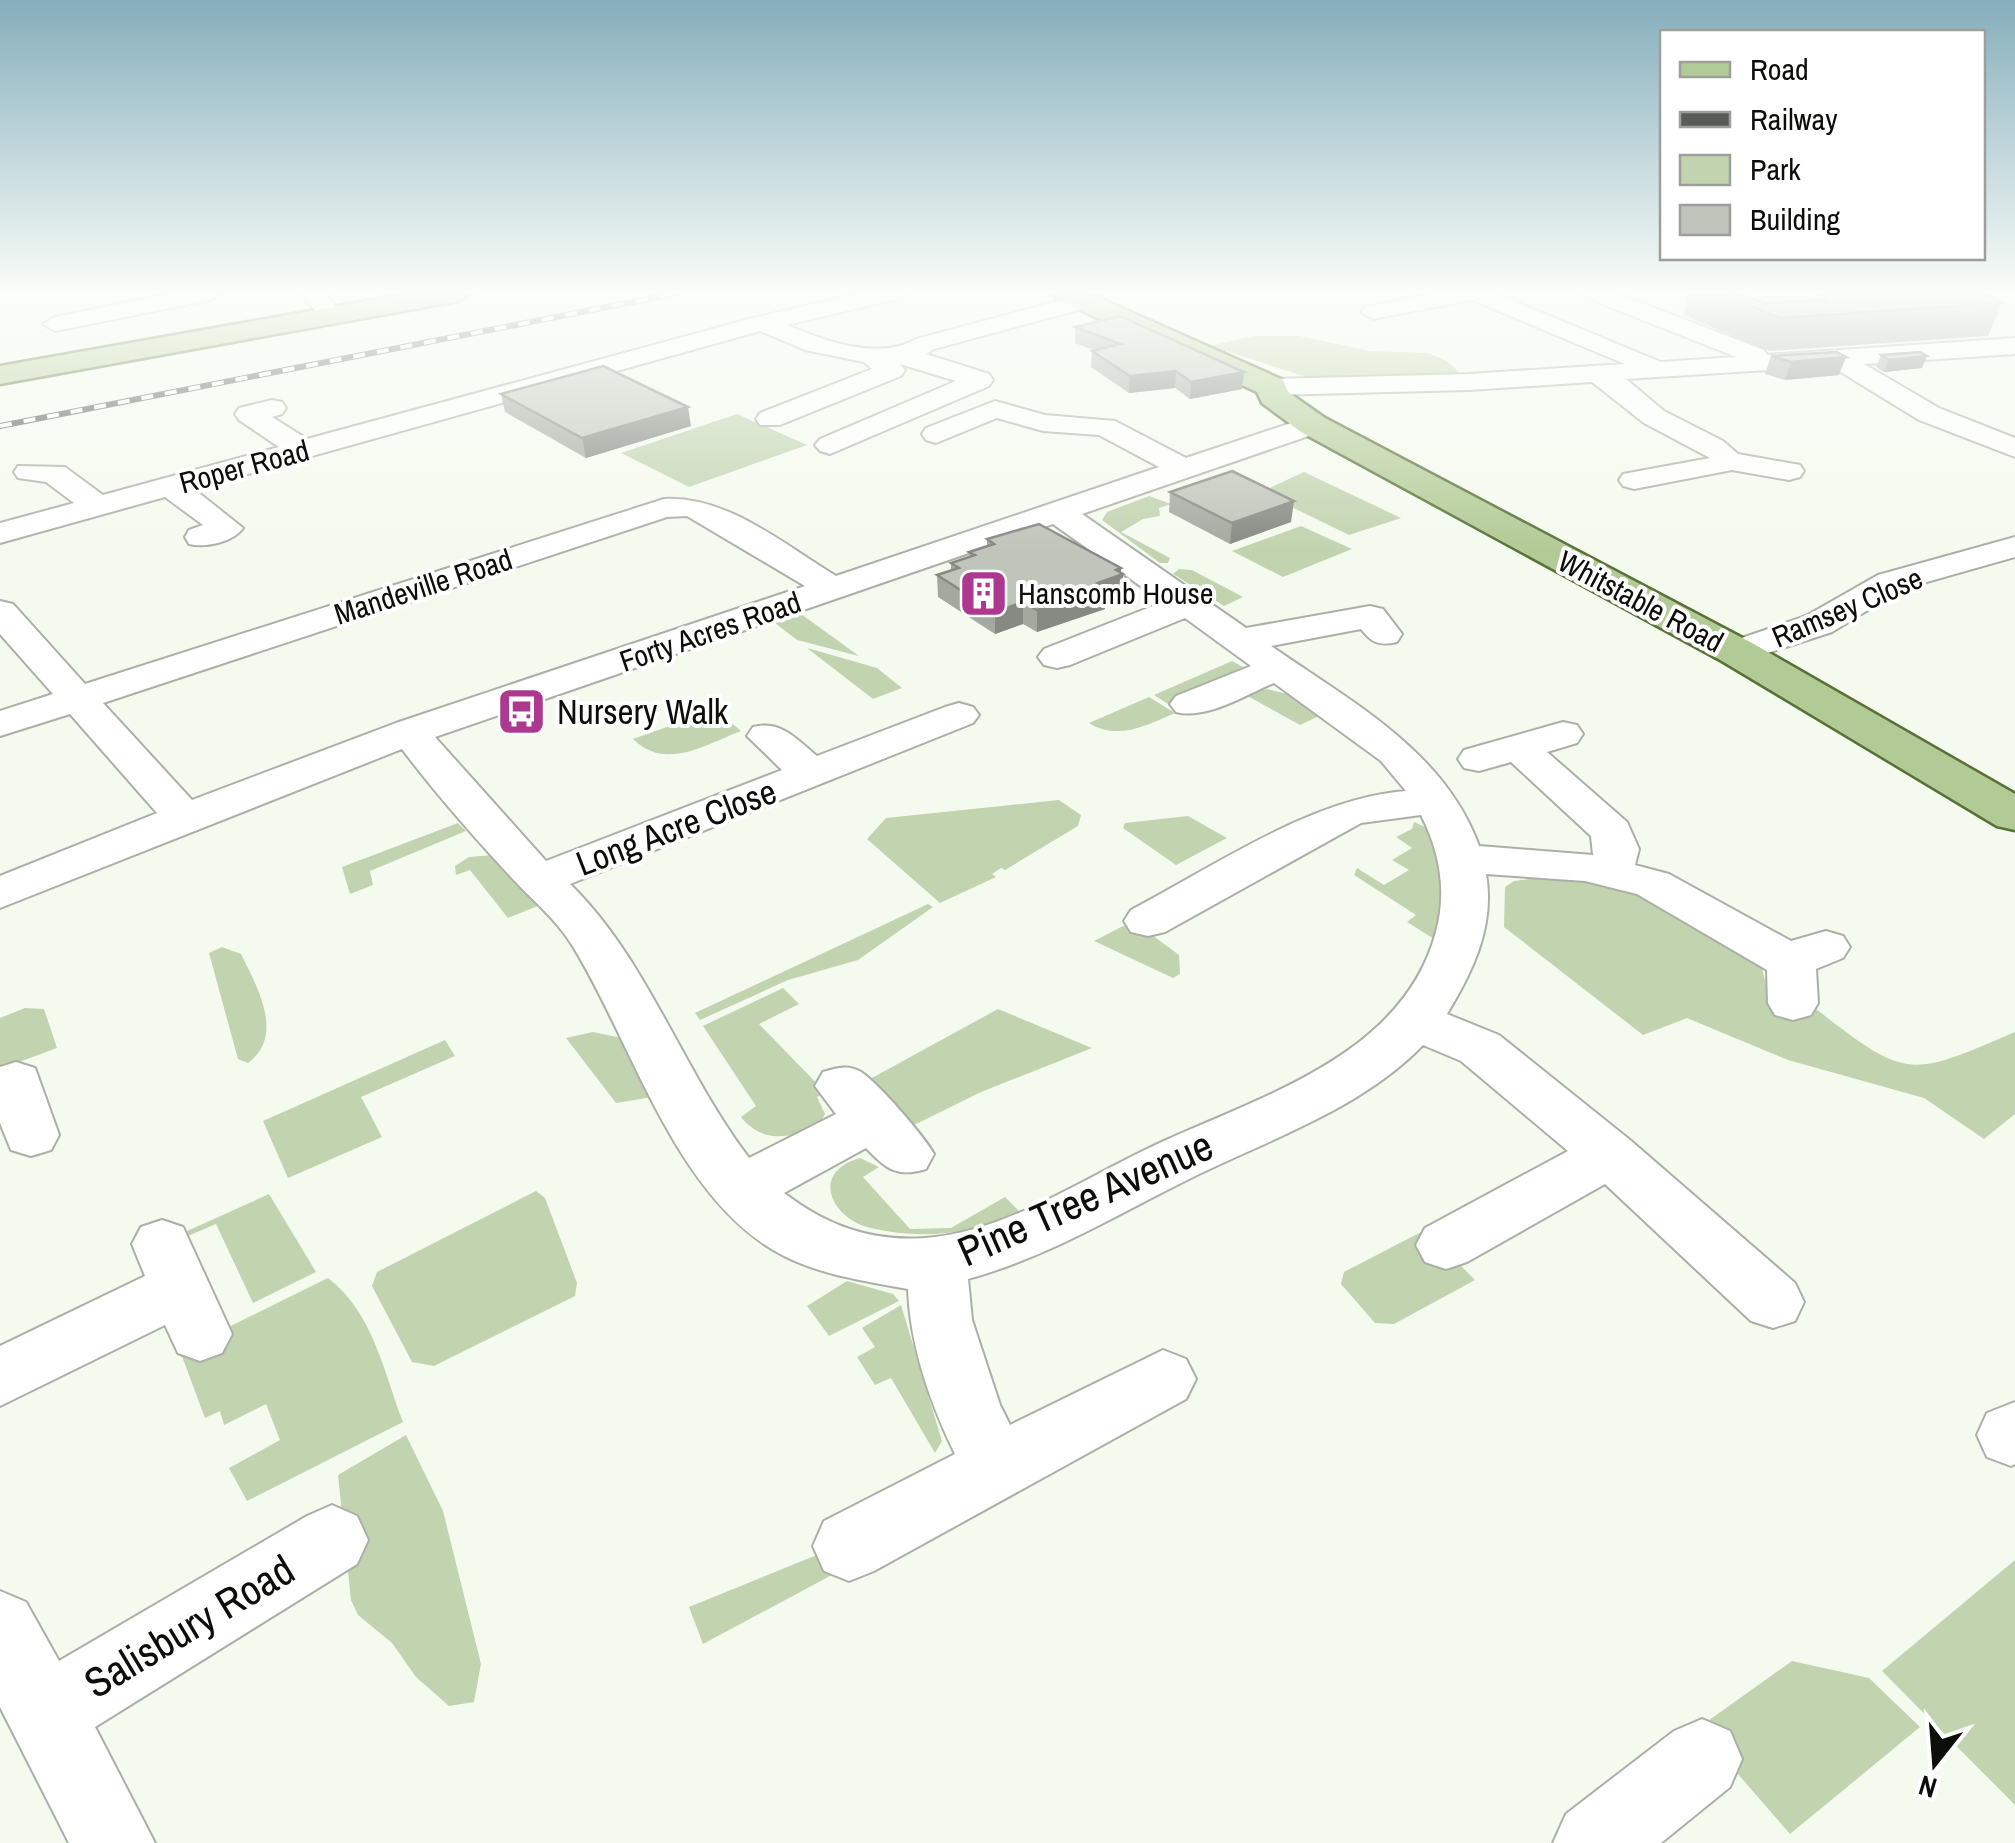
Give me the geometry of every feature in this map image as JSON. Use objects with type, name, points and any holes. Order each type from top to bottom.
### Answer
[{"type":"main road","name":"Whitstable Road","points":[[1255,379],[1272,387],[1273,396],[1313,425],[1737,652],[2015,815]]},
{"type":"street","name":"Roper Road","points":[[0,533],[560,379]]},
{"type":"street","points":[[770,419],[870,379]]},
{"type":"street","points":[[830,445],[980,380],[977,379]]},
{"type":"street","points":[[1272,387],[1506,379]]},
{"type":"street","points":[[1609,379],[1620,384],[1658,419],[1730,461],[1776,469]]},
{"type":"street","points":[[1873,379],[1929,414],[2015,448]]},
{"type":"street","points":[[964,399],[1043,423],[1105,427],[1184,469]]},
{"type":"street","points":[[272,408],[249,414],[303,450]]},
{"type":"street","points":[[924,435],[995,409]]},
{"type":"street","name":"Forty Acres Road","points":[[0,893],[410,732],[1313,425]]},
{"type":"street","points":[[1634,480],[1730,461]]},
{"type":"street","points":[[29,472],[54,473],[98,506]]},
{"type":"street","points":[[170,486],[227,528],[201,537]]},
{"type":"street","name":"Mandeville Road","points":[[0,724],[664,508],[688,507],[707,512],[834,588]]},
{"type":"street","name":"Pine Tree Avenue","points":[[410,732],[592,939],[672,1086],[743,1188],[785,1228],[815,1244],[864,1258],[923,1262],[944,1261],[1003,1242],[1283,1109],[1372,1060],[1417,1022],[1461,936],[1468,892],[1462,859],[1435,800],[1395,752],[1080,526],[1056,513]]},
{"type":"street","name":"Ramsey Close","points":[[1737,652],[1819,624],[1890,582],[2011,543]]},
{"type":"street","points":[[1057,657],[1186,605]]},
{"type":"street","points":[[0,612],[74,699],[185,818]]},
{"type":"street","points":[[1190,704],[1260,654],[1370,617],[1384,634]]},
{"type":"street","name":"Long Acre Close","points":[[539,880],[959,715]]},
{"type":"street","points":[[1563,734],[1499,753],[1611,831],[1617,849],[1610,871]]},
{"type":"street","name":"Long Acre Close","points":[[766,736],[813,774]]},
{"type":"street","points":[[1148,921],[1346,814],[1374,806],[1435,800]]},
{"type":"street","points":[[1462,859],[1610,871],[1653,884],[1804,971]]},
{"type":"street","points":[[1417,1022],[1480,1048],[1610,1155],[1773,1302]]},
{"type":"street","points":[[743,1188],[874,1119]]},
{"type":"street","points":[[1446,1245],[1610,1155]]},
{"type":"street","points":[[923,1262],[940,1282],[941,1320],[969,1413],[996,1468]]},
{"type":"street","points":[[0,1377],[181,1289]]},
{"type":"street","points":[[850,1546],[1163,1379]]},
{"type":"street","name":"Salisbury Road","points":[[45,1712],[332,1540]]},
{"type":"street","name":"Salisbury Road","points":[[0,1628],[113,1843]]},
{"type":"street","points":[[1595,1843],[1702,1759]]},
{"type":"green space","points":[[737,414],[807,445],[689,487],[621,453]]},
{"type":"green space","points":[[1304,472],[1401,518],[1349,535],[1261,492]]},
{"type":"green space","points":[[1149,496],[1171,504],[1159,508],[1160,516],[1143,519],[1121,532],[1170,558],[1168,563],[1160,563],[1102,520],[1107,512]]},
{"type":"green space","points":[[1301,526],[1352,549],[1283,577],[1232,551]]},
{"type":"green space","points":[[1179,569],[1192,570],[1243,597],[1224,606],[1173,574]]},
{"type":"green space","points":[[801,614],[859,656],[797,640],[775,623]]},
{"type":"green space","points":[[807,648],[877,668],[902,688],[873,699]]},
{"type":"green space","points":[[1232,661],[1243,667],[1168,704],[1154,695]]},
{"type":"green space","points":[[1267,689],[1295,696],[1321,715],[1300,725],[1244,694]]},
{"type":"green space","points":[[1149,697],[1175,713],[1121,731],[1089,723]]},
{"type":"green space","points":[[710,705],[741,731],[672,754],[645,748],[633,739],[695,717],[692,712]]},
{"type":"green space","points":[[1059,800],[1081,815],[1078,826],[1005,870],[1001,868],[992,874],[996,877],[940,903],[867,839],[886,818]]},
{"type":"green space","points":[[1188,816],[1227,838],[1176,865],[1123,828],[1125,823]]},
{"type":"green space","points":[[1414,822],[1441,838],[1442,944],[1407,922],[1416,915],[1354,875],[1357,868],[1384,885],[1409,870],[1392,860],[1412,848],[1396,837],[1412,829]]},
{"type":"green space","points":[[458,823],[466,831],[370,871],[373,885],[350,894],[342,867]]},
{"type":"green space","points":[[494,855],[545,903],[508,918],[470,870],[456,875],[455,866],[469,857]]},
{"type":"green space","points":[[1545,877],[1581,879],[1635,893],[1761,964],[1769,997],[1797,1011],[1816,1009],[1892,1060],[1911,1064],[1953,1058],[2015,1032],[2015,1114],[1984,1139],[1924,1098],[1788,1060],[1687,1018],[1643,1035],[1504,927],[1505,887],[1514,881]]},
{"type":"green space","points":[[928,904],[933,907],[858,960],[788,980],[700,1020],[695,1013]]},
{"type":"green space","points":[[1133,921],[1179,955],[1180,974],[1173,978],[1094,941]]},
{"type":"green space","points":[[222,947],[241,954],[264,1010],[265,1039],[248,1063],[238,1059],[209,953]]},
{"type":"green space","points":[[783,988],[799,1004],[759,1024],[826,1093],[817,1097],[825,1114],[818,1127],[777,1136],[758,1132],[741,1117],[756,1106],[703,1026]]},
{"type":"green space","points":[[25,1008],[44,1009],[57,1048],[0,1069],[0,1018]]},
{"type":"green space","points":[[998,1009],[1092,1048],[981,1092],[914,1125],[870,1079]]},
{"type":"green space","points":[[593,1032],[622,1038],[659,1096],[616,1103],[566,1038]]},
{"type":"green space","points":[[445,1040],[455,1056],[361,1097],[382,1137],[288,1178],[263,1121]]},
{"type":"green space","points":[[860,1158],[879,1167],[863,1177],[910,1229],[951,1228],[1005,1197],[1023,1215],[948,1233],[910,1234],[871,1228],[845,1215],[831,1194],[835,1173]]},
{"type":"green space","points":[[536,1191],[545,1198],[577,1283],[575,1296],[434,1366],[412,1362],[372,1286],[377,1272]]},
{"type":"green space","points":[[269,1194],[316,1272],[253,1303],[216,1224],[169,1244],[165,1241]]},
{"type":"green space","points":[[1425,1230],[1475,1280],[1394,1324],[1375,1323],[1341,1284],[1344,1272]]},
{"type":"green space","points":[[328,1278],[356,1308],[366,1326],[403,1422],[247,1501],[229,1468],[280,1440],[266,1404],[224,1425],[220,1411],[205,1418],[180,1351]]},
{"type":"green space","points":[[847,1281],[893,1294],[899,1301],[829,1336],[807,1306]]},
{"type":"green space","points":[[901,1305],[942,1441],[935,1453],[891,1378],[875,1385],[857,1357],[875,1347],[862,1328]]},
{"type":"green space","points":[[406,1435],[443,1511],[481,1664],[474,1702],[449,1706],[416,1677],[392,1643],[358,1615],[351,1600],[338,1475]]},
{"type":"green space","points":[[834,1548],[843,1569],[703,1644],[689,1607]]},
{"type":"green space","points":[[2015,1560],[2015,1805],[1882,1671]]},
{"type":"green space","points":[[1792,1661],[1869,1678],[1920,1727],[1790,1834],[1698,1728]]},
{"type":"building","points":[[556,379],[630,379],[688,407],[582,438],[501,394]]},
{"type":"building","points":[[1232,471],[1294,501],[1232,523],[1170,492]]},
{"type":"building","points":[[1039,524],[1121,568],[1116,570],[1123,574],[1098,583],[1106,587],[1037,610],[1023,602],[995,612],[937,575],[959,568],[951,563],[975,555],[969,552],[994,544],[987,539]]},
{"type":"railway","points":[[0,426],[240,379]]},
{"type":"place","name":"Hanscomb House","points":[[983,593]]},
{"type":"place","name":"Nursery Walk","points":[[522,711]]}]
